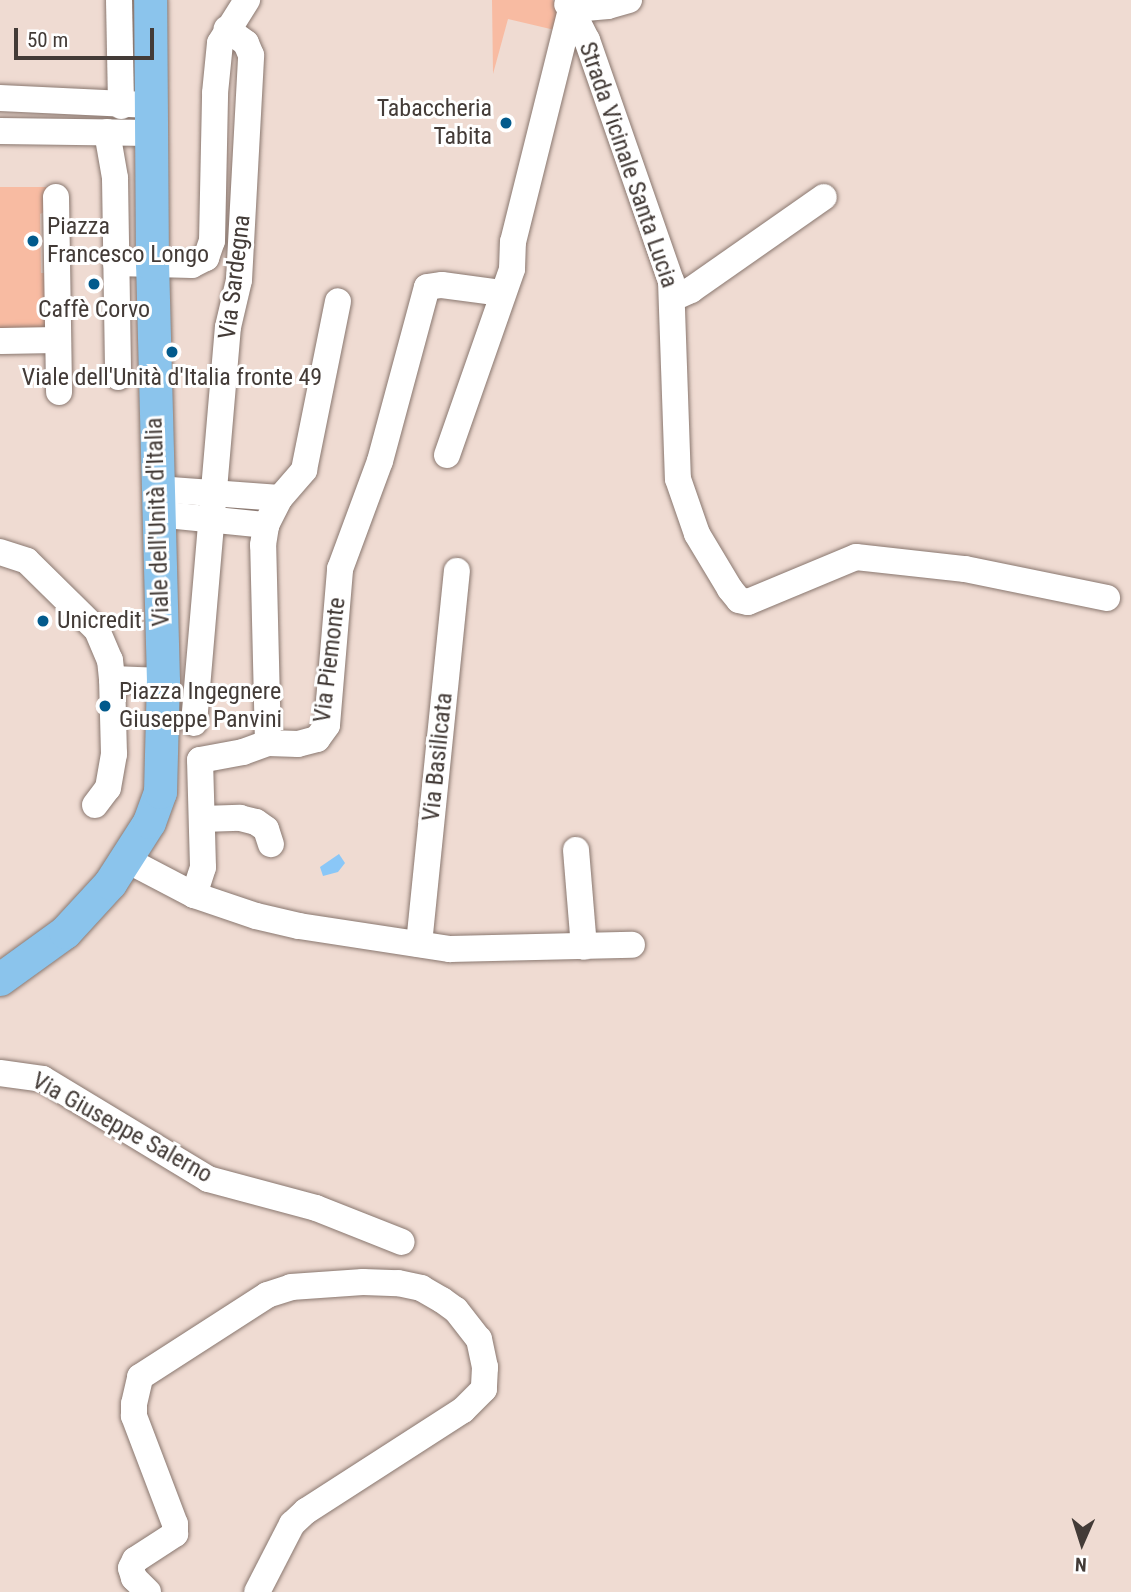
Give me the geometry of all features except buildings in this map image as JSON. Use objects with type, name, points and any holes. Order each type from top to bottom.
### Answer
[{"type":"main road","name":"Viale dell'Unità d'Italia","points":[[0,979],[65,932],[127,860],[149,822],[160,792],[163,681],[152,264],[130,112],[150,0]]},
{"type":"street","points":[[119,0],[130,112]]},
{"type":"street","name":"Via Sardegna","points":[[152,264],[202,263],[210,249],[216,68],[220,43],[247,0]]},
{"type":"street","points":[[447,456],[512,269],[513,242],[567,4],[608,6],[629,0]]},
{"type":"street","name":"Strada Vicinale Santa Lucia","points":[[567,4],[587,40],[671,281],[678,480],[683,502],[715,567],[739,600],[748,602],[856,557],[965,569],[1107,598]]},
{"type":"street","name":"Via Sardegna","points":[[212,519],[212,492],[231,306],[239,280],[251,55],[246,43],[227,29]]},
{"type":"street","points":[[0,98],[130,112]]},
{"type":"street","points":[[0,131],[103,132],[130,112]]},
{"type":"street","points":[[103,132],[130,112]]},
{"type":"street","points":[[103,132],[115,178],[118,377]]},
{"type":"street","points":[[56,197],[59,392]]},
{"type":"street","points":[[673,298],[691,290],[824,197]]},
{"type":"street","points":[[116,263],[152,264]]},
{"type":"street","name":"Via Piemonte","points":[[268,743],[298,744],[317,738],[327,725],[340,569],[380,461],[427,288],[442,285],[502,293]]},
{"type":"street","points":[[194,895],[204,867],[200,760],[243,752],[268,743],[263,558],[266,525],[280,498],[304,470],[338,301]]},
{"type":"street","points":[[0,341],[58,340]]},
{"type":"street","points":[[157,502],[212,492],[280,498]]},
{"type":"street","points":[[157,502],[212,519],[266,525]]},
{"type":"street","points":[[194,723],[212,519]]},
{"type":"street","points":[[0,552],[27,561],[97,630],[110,660],[114,754],[108,788],[95,806]]},
{"type":"street","name":"Via Basilicata","points":[[419,944],[457,571]]},
{"type":"street","points":[[112,679],[163,681]]},
{"type":"street","points":[[202,819],[240,818],[256,822],[266,829],[271,844]]},
{"type":"street","points":[[576,850],[584,947]]},
{"type":"street","points":[[127,860],[194,895],[256,916],[299,926],[450,949],[632,945]]},
{"type":"street","name":"Via Giuseppe Salerno","points":[[0,1073],[43,1079],[208,1179],[316,1208],[402,1242]]},
{"type":"street","points":[[148,1592],[134,1578],[131,1568],[135,1560],[174,1534],[175,1524],[134,1416],[140,1377],[267,1295],[291,1287],[363,1282],[421,1288],[456,1310],[479,1339],[485,1367],[484,1390],[463,1409],[306,1511],[292,1524],[257,1592]]},
{"type":"shaded area","points":[[492,0],[553,0],[559,9],[559,31],[508,19],[493,74]]},
{"type":"shaded area","points":[[0,187],[46,187],[46,211],[40,214],[41,273],[46,273],[47,324],[43,329],[0,330]]},
{"type":"water","points":[[339,854],[345,863],[338,872],[323,876],[320,867]]},
{"type":"place","name":"Tabaccheria Tabita","points":[[506,123]]},
{"type":"place","name":"Piazza Francesco Longo","points":[[33,241]]},
{"type":"place","name":"Caffè Corvo","points":[[94,284]]},
{"type":"place","name":"Viale dell'Unità d'Italia fronte 49","points":[[172,352]]},
{"type":"place","name":"Unicredit","points":[[43,621]]},
{"type":"place","name":"Piazza Ingegnere Giuseppe Panvini","points":[[105,706]]}]
